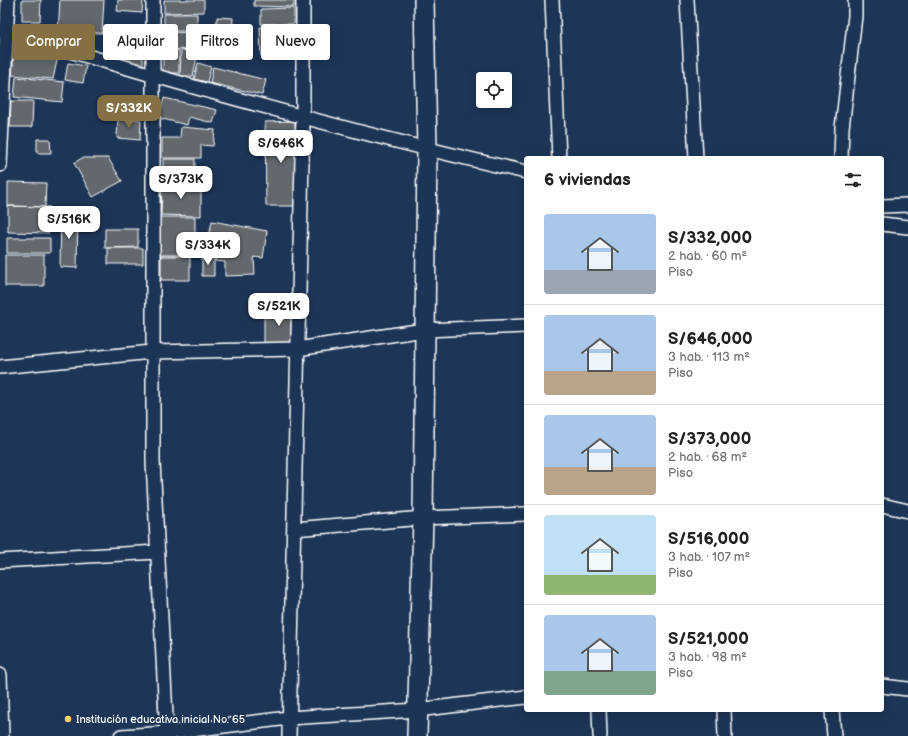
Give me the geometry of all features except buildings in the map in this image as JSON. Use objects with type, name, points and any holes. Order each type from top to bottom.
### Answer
[{"type":"street","points":[[0,165],[3,32],[8,0]]},
{"type":"street","points":[[153,0],[153,461],[167,734]]},
{"type":"street","points":[[289,736],[288,718],[294,528],[303,116],[303,0]]},
{"type":"street","points":[[417,736],[423,518],[427,150],[424,0]]},
{"type":"street","points":[[552,0],[559,156]]},
{"type":"street","points":[[687,0],[696,156]]},
{"type":"street","points":[[841,156],[842,128],[854,24],[855,0]]},
{"type":"street","points":[[3,32],[154,76],[427,150],[524,172]]},
{"type":"street","points":[[884,206],[908,204]]},
{"type":"street","points":[[884,224],[908,227]]},
{"type":"street","points":[[0,366],[152,352],[297,349],[424,330],[524,326]]},
{"type":"street","points":[[884,505],[908,510]]},
{"type":"street","points":[[294,528],[423,518],[524,514]]},
{"type":"street","points":[[0,561],[158,552]]},
{"type":"street","points":[[0,675],[2,736]]},
{"type":"street","points":[[884,686],[908,689]]},
{"type":"street","points":[[121,736],[167,734],[288,718],[417,710],[524,697]]},
{"type":"street","points":[[599,712],[600,736]]},
{"type":"street","points":[[724,712],[725,736]]},
{"type":"street","points":[[832,712],[834,736]]},
{"type":"place","name":"Institución educativa inicial No. 65","points":[[68,719]]}]
